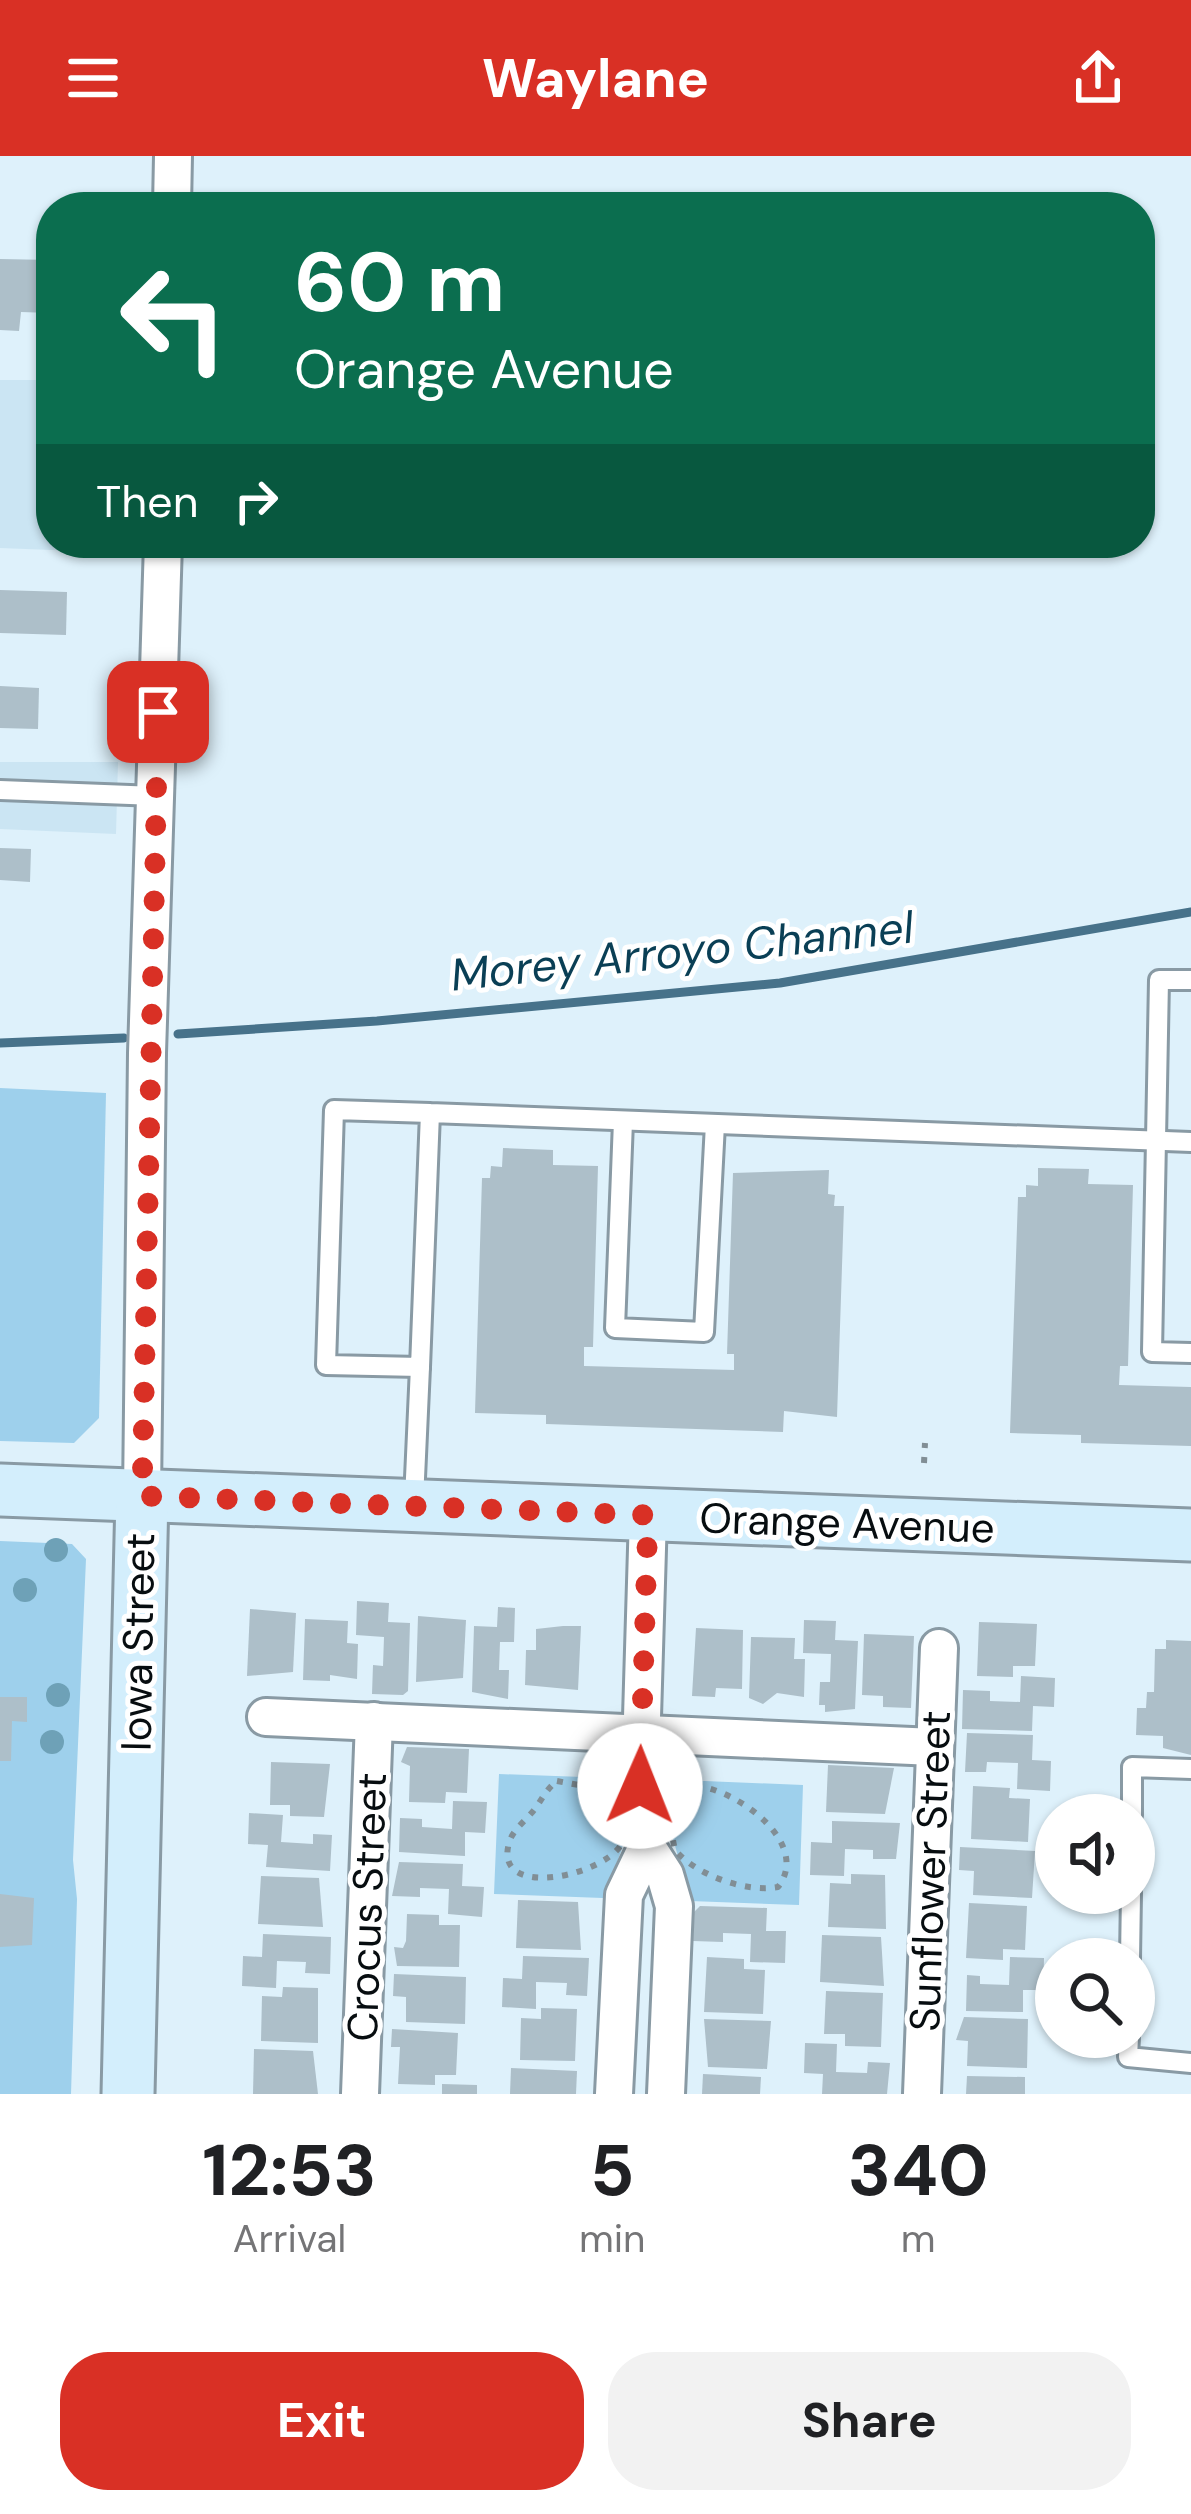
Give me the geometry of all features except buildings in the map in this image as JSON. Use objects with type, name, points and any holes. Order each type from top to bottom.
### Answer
[{"type":"street","points":[[172,192],[173,156]]},
{"type":"street","name":"Iowa Street","points":[[128,2094],[163,558]]},
{"type":"street","name":"Orange Avenue","points":[[0,1490],[1191,1535]]},
{"type":"street","points":[[648,1515],[641,1732],[647,1847],[674,1906],[666,2094]]},
{"type":"street","name":"Sunflower Street","points":[[922,2094],[939,1648]]},
{"type":"street","points":[[266,1717],[934,1747]]},
{"type":"street","name":"Crocus Street","points":[[359,2094],[374,1720]]},
{"type":"street","points":[[614,2094],[624,1895],[647,1847]]},
{"type":"lane","points":[[0,790],[156,796]]},
{"type":"lane","points":[[1191,980],[1160,980],[1152,1352],[1191,1353]]},
{"type":"lane","points":[[420,1366],[326,1365],[334,1110],[1191,1142]]},
{"type":"lane","points":[[413,1507],[430,1114]]},
{"type":"lane","points":[[623,1121],[615,1328],[704,1332],[715,1124]]},
{"type":"lane","points":[[1132,1794],[1132,1767],[1191,1768]]},
{"type":"lane","points":[[1138,2058],[1191,2063]]},
{"type":"path","points":[[924,1463],[926,1443]]},
{"type":"path","points":[[557,1781],[588,1782],[616,1816],[621,1845],[605,1863],[584,1874],[531,1878],[517,1872],[508,1859],[511,1839],[536,1808],[557,1781]]},
{"type":"path","points":[[721,1788],[754,1810],[786,1852],[787,1875],[778,1887],[764,1889],[704,1872],[675,1850],[671,1812],[688,1789],[721,1788]]},
{"type":"shaded area","points":[[0,380],[36,380],[36,549],[0,548]]},
{"type":"shaded area","points":[[0,762],[118,762],[116,834],[0,829]]},
{"type":"shaded area","points":[[0,1088],[106,1093],[99,1418],[74,1443],[0,1441]]},
{"type":"shaded area","points":[[0,1541],[72,1544],[86,1559],[73,1860],[77,1899],[71,2094],[0,2094]]},
{"type":"shaded area","points":[[499,1774],[610,1778],[613,1807],[622,1811],[624,1835],[603,1898],[494,1894]]},
{"type":"shaded area","points":[[657,1779],[803,1785],[799,1905],[690,1901]]},
{"type":"waterway","name":"Morey Arroyo Channel","points":[[178,1034],[377,1021],[780,983],[1191,912]]},
{"type":"waterway","name":"Morey Arroyo Channel","points":[[0,1043],[124,1038]]},
{"type":"route","points":[[158,712],[147,1053],[142,1496],[648,1515],[640,1786]]}]
